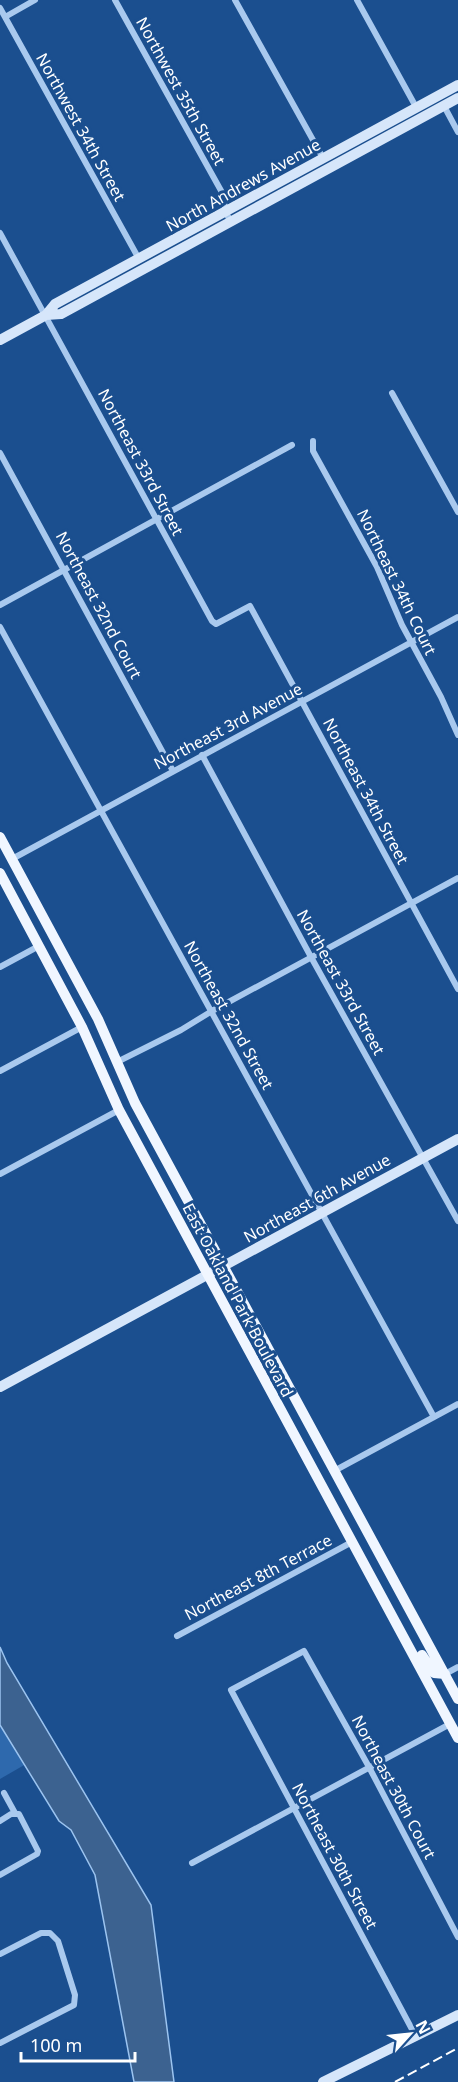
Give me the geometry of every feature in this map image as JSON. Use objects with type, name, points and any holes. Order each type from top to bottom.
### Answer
[{"type":"main road","name":"North Andrews Avenue","points":[[46,315],[61,314],[228,217],[237,205],[455,86]]},
{"type":"main road","points":[[444,106],[446,96],[455,86]]},
{"type":"main road","name":"North Andrews Avenue","points":[[0,340],[46,315],[55,304],[138,259],[228,217],[243,215],[458,98]]},
{"type":"main road","points":[[412,123],[417,114],[416,108]]},
{"type":"main road","name":"East Oakland Park Boulevard","points":[[0,837],[6,859],[64,956],[98,1019],[135,1103],[458,1699]]},
{"type":"main road","name":"East Oakland Park Boulevard","points":[[0,873],[82,1027],[119,1110],[388,1608],[454,1724],[458,1738]]},
{"type":"main road","points":[[39,946],[46,946],[64,956]]},
{"type":"main road","points":[[89,1042],[107,1060],[117,1062]]},
{"type":"main road","name":"Northeast 6th Avenue","points":[[0,1387],[458,1138]]},
{"type":"main road","points":[[331,1503],[340,1509],[354,1508]]},
{"type":"main road","points":[[352,1542],[361,1539],[373,1543]]},
{"type":"main road","points":[[388,1608],[402,1619],[430,1669],[438,1675],[445,1674]]},
{"type":"main road","points":[[323,2082],[458,2015]]},
{"type":"street","points":[[5,17],[35,0]]},
{"type":"street","name":"Northwest 35th Street","points":[[115,0],[224,196],[228,217]]},
{"type":"street","points":[[235,0],[323,158]]},
{"type":"street","points":[[357,0],[416,108]]},
{"type":"street","name":"Northwest 34th Street","points":[[0,8],[138,259]]},
{"type":"street","points":[[444,106],[458,132]]},
{"type":"street","name":"Northwest 35th Street","points":[[224,196],[237,205],[243,215]]},
{"type":"street","name":"Northeast 33rd Street","points":[[0,233],[212,621],[216,624],[250,606]]},
{"type":"street","points":[[392,393],[458,512]]},
{"type":"street","name":"Northeast 34th Court","points":[[313,441],[314,451],[377,567],[411,642],[441,697],[458,735]]},
{"type":"street","points":[[0,604],[292,445]]},
{"type":"street","name":"Northeast 32nd Court","points":[[0,453],[173,771]]},
{"type":"street","name":"Northeast 34th Street","points":[[250,606],[458,989]]},
{"type":"street","name":"Northeast 3rd Avenue","points":[[6,859],[100,811],[458,617]]},
{"type":"street","name":"Northeast 32nd Street","points":[[0,627],[434,1417]]},
{"type":"street","name":"Northeast 33rd Street","points":[[202,756],[458,1221]]},
{"type":"street","points":[[117,1062],[181,1030],[458,878]]},
{"type":"street","points":[[0,967],[39,946]]},
{"type":"street","points":[[0,1071],[82,1027]]},
{"type":"street","points":[[0,1174],[119,1110]]},
{"type":"street","points":[[334,1471],[458,1404]]},
{"type":"street","name":"Northeast 8th Terrace","points":[[177,1636],[352,1542]]},
{"type":"street","name":"Northeast 30th Court","points":[[231,1690],[303,1652],[369,1767],[458,1937]]},
{"type":"street","points":[[445,1674],[458,1667]]},
{"type":"street","name":"Northeast 30th Street","points":[[231,1690],[415,2035]]},
{"type":"street","points":[[192,1863],[369,1767],[454,1724]]},
{"type":"street","points":[[0,1875],[37,1854],[38,1851],[19,1814],[15,1813],[4,1792]]},
{"type":"street","points":[[0,1821],[15,1813]]},
{"type":"street","points":[[0,1954],[41,1933],[50,1933],[58,1941],[75,1995],[74,2005],[0,2043]]},
{"type":"shaded area","points":[[0,1647],[7,1663],[151,1905],[174,2082],[134,2082],[95,1875],[71,1830],[59,1821],[0,1725]]},
{"type":"shaded area","points":[[0,1725],[26,1764],[0,1779]]},
{"type":"railway","points":[[395,2082],[458,2048]]}]
